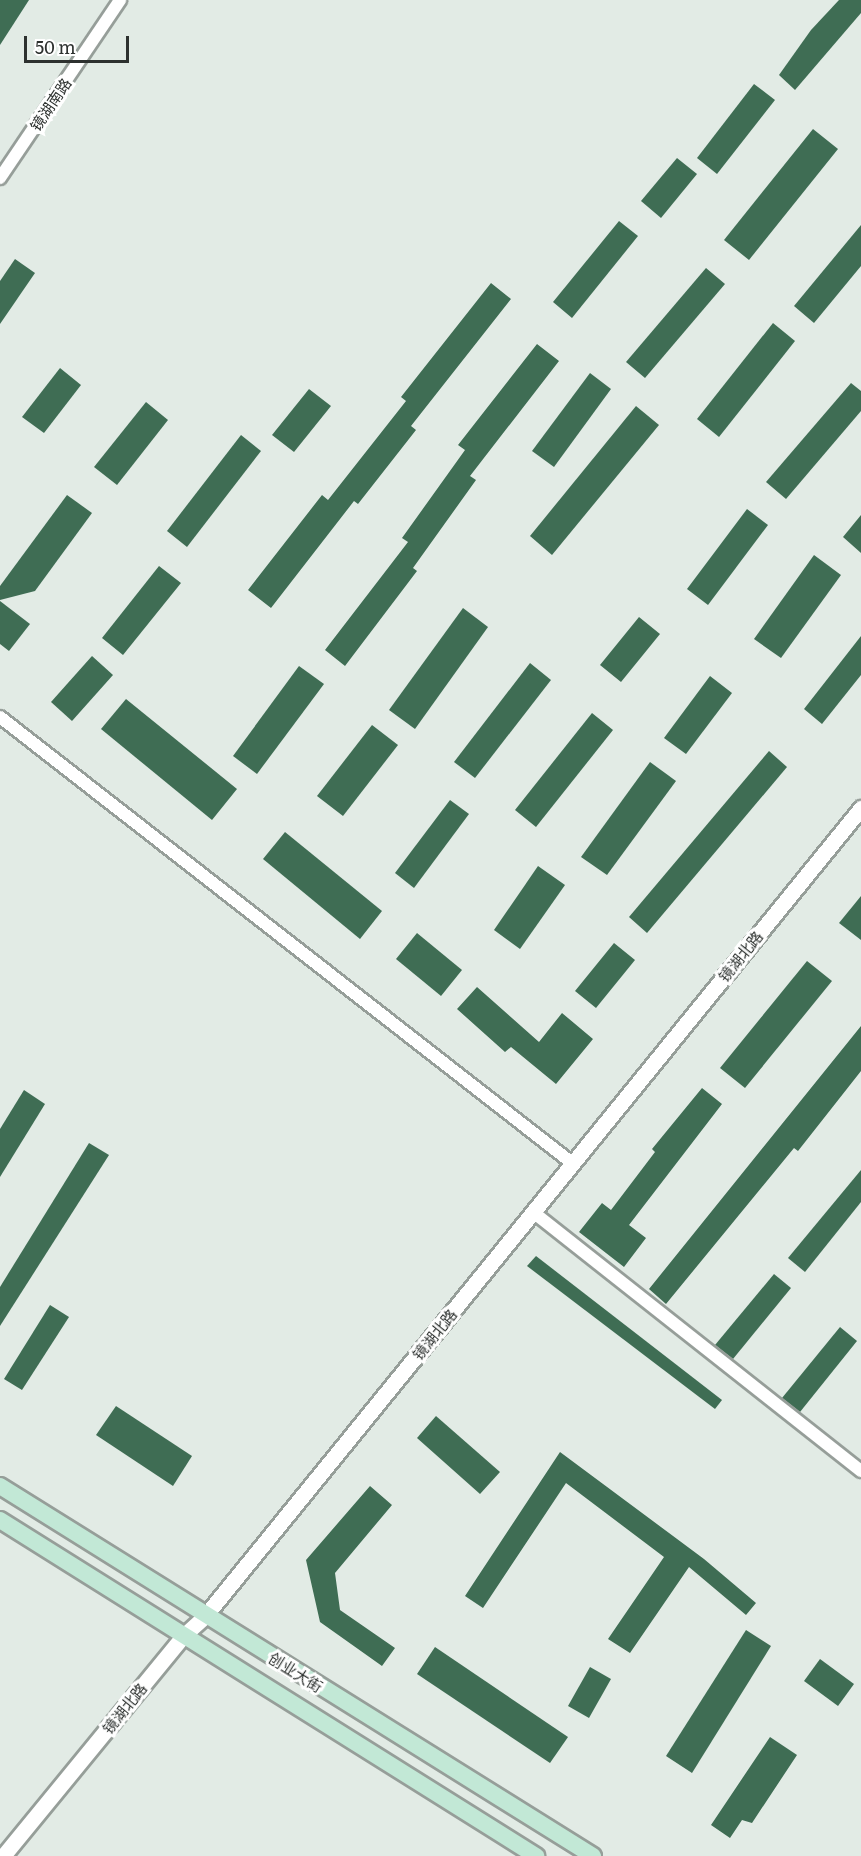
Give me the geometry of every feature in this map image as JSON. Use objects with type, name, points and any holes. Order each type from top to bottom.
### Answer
[{"type":"main road","name":"创业大街","points":[[0,1486],[593,1856]]},
{"type":"main road","name":"创业大街","points":[[0,1520],[536,1856]]},
{"type":"street","name":"镜湖南路","points":[[0,178],[120,0]]},
{"type":"street","points":[[0,717],[572,1163]]},
{"type":"street","name":"镜湖北路","points":[[3,1856],[183,1636],[205,1616],[861,808]]},
{"type":"street","points":[[533,1212],[861,1471]]},
{"type":"building","points":[[0,0],[29,0],[0,45]]},
{"type":"building","points":[[839,0],[861,0],[861,13],[795,90],[779,75],[811,30]]},
{"type":"building","points":[[754,84],[775,100],[717,174],[697,158]]},
{"type":"building","points":[[813,129],[838,149],[749,260],[724,240]]},
{"type":"building","points":[[677,158],[697,174],[661,218],[641,201]]},
{"type":"building","points":[[619,221],[638,236],[572,318],[553,302]]},
{"type":"building","points":[[861,225],[861,266],[814,323],[794,306]]},
{"type":"building","points":[[15,259],[35,273],[0,324],[0,281]]},
{"type":"building","points":[[706,268],[725,284],[645,378],[626,362]]},
{"type":"building","points":[[491,283],[511,299],[411,426],[416,430],[358,504],[354,501],[271,608],[248,590],[322,495],[328,500],[406,401],[401,397]]},
{"type":"building","points":[[773,323],[795,341],[719,437],[697,419]]},
{"type":"building","points":[[537,344],[559,361],[470,476],[476,480],[413,568],[417,571],[345,666],[325,650],[408,542],[402,538],[465,450],[458,445]]},
{"type":"building","points":[[60,368],[81,385],[44,433],[22,417]]},
{"type":"building","points":[[590,373],[611,389],[554,467],[532,451]]},
{"type":"building","points":[[851,383],[861,391],[861,411],[786,499],[766,482]]},
{"type":"building","points":[[309,389],[331,406],[294,452],[272,435]]},
{"type":"building","points":[[146,402],[168,420],[117,485],[94,467]]},
{"type":"building","points":[[636,406],[659,425],[552,555],[530,536]]},
{"type":"building","points":[[241,435],[261,451],[187,547],[167,531]]},
{"type":"building","points":[[67,495],[92,513],[35,591],[0,600],[0,586]]},
{"type":"building","points":[[747,509],[768,525],[708,605],[687,589]]},
{"type":"building","points":[[861,515],[861,553],[843,537]]},
{"type":"building","points":[[814,555],[841,575],[781,658],[754,639]]},
{"type":"building","points":[[159,566],[181,583],[123,655],[102,638]]},
{"type":"building","points":[[0,601],[30,624],[9,651],[0,644]]},
{"type":"building","points":[[463,608],[488,627],[415,729],[389,710]]},
{"type":"building","points":[[639,617],[660,634],[621,682],[600,665]]},
{"type":"building","points":[[861,636],[861,675],[822,724],[804,709]]},
{"type":"building","points":[[92,656],[113,675],[72,721],[51,702]]},
{"type":"building","points":[[530,663],[551,680],[475,778],[454,762]]},
{"type":"building","points":[[299,666],[324,684],[257,774],[233,756]]},
{"type":"building","points":[[710,676],[732,693],[686,754],[664,738]]},
{"type":"building","points":[[126,699],[237,789],[212,820],[101,729]]},
{"type":"building","points":[[592,713],[613,730],[536,827],[515,810]]},
{"type":"building","points":[[372,725],[398,745],[343,816],[317,796]]},
{"type":"building","points":[[769,751],[787,767],[647,933],[629,917]]},
{"type":"building","points":[[650,762],[676,781],[607,875],[581,857]]},
{"type":"building","points":[[450,800],[469,814],[414,888],[395,873]]},
{"type":"building","points":[[285,832],[382,911],[360,939],[263,859]]},
{"type":"building","points":[[538,866],[565,885],[520,949],[494,930]]},
{"type":"building","points":[[861,896],[861,940],[839,923]]},
{"type":"building","points":[[417,933],[462,970],[441,996],[396,959]]},
{"type":"building","points":[[614,943],[635,960],[596,1008],[575,991]]},
{"type":"building","points":[[807,961],[832,981],[745,1088],[720,1068]]},
{"type":"building","points":[[477,987],[539,1042],[562,1013],[593,1039],[556,1084],[511,1047],[505,1052],[457,1009]]},
{"type":"building","points":[[861,1026],[861,1071],[798,1151],[794,1148],[666,1304],[649,1289]]},
{"type":"building","points":[[702,1088],[722,1104],[629,1225],[646,1238],[624,1267],[579,1232],[602,1203],[611,1210],[655,1152],[652,1149]]},
{"type":"building","points":[[24,1090],[45,1104],[0,1177],[0,1129]]},
{"type":"building","points":[[89,1143],[109,1155],[0,1326],[0,1287]]},
{"type":"building","points":[[861,1170],[861,1202],[805,1272],[788,1258]]},
{"type":"building","points":[[536,1256],[722,1400],[715,1409],[527,1266]]},
{"type":"building","points":[[774,1274],[791,1288],[733,1359],[715,1345]]},
{"type":"building","points":[[50,1305],[69,1317],[22,1390],[4,1379]]},
{"type":"building","points":[[840,1327],[857,1341],[800,1412],[782,1398]]},
{"type":"building","points":[[116,1406],[192,1456],[173,1486],[96,1435]]},
{"type":"building","points":[[436,1416],[500,1472],[480,1494],[417,1438]]},
{"type":"building","points":[[560,1452],[704,1559],[756,1603],[746,1615],[689,1567],[630,1653],[608,1639],[664,1557],[566,1483],[483,1608],[465,1596]]},
{"type":"building","points":[[370,1486],[392,1505],[335,1573],[340,1610],[395,1648],[382,1666],[320,1622],[306,1560]]},
{"type":"building","points":[[746,1630],[771,1646],[692,1773],[666,1756]]},
{"type":"building","points":[[435,1647],[568,1737],[550,1763],[417,1674]]},
{"type":"building","points":[[820,1659],[854,1684],[838,1706],[804,1681]]},
{"type":"building","points":[[590,1667],[611,1679],[589,1718],[568,1706]]},
{"type":"building","points":[[770,1737],[797,1755],[752,1823],[742,1820],[730,1838],[711,1825]]}]
